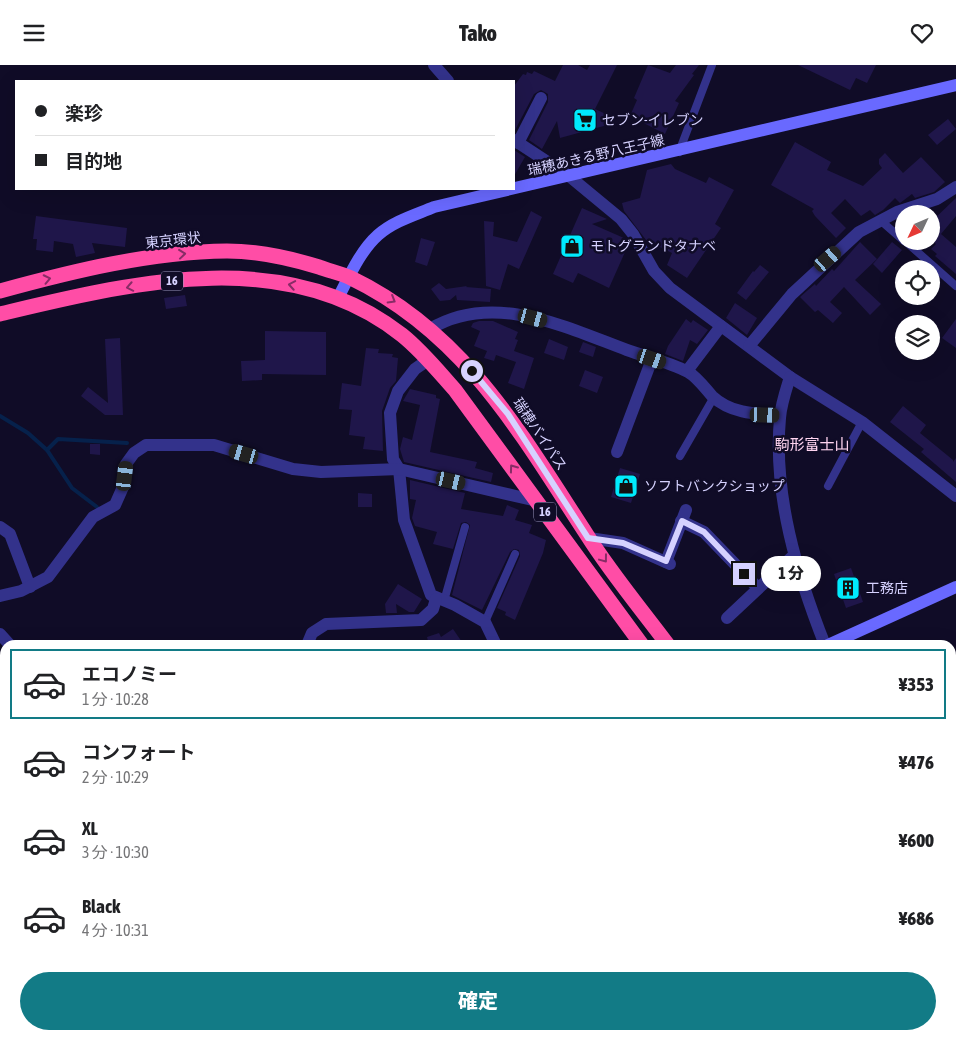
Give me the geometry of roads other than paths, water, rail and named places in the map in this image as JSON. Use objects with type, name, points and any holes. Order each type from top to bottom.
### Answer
[{"type":"highway","name":"東京環状","points":[[0,291],[134,261],[184,253],[228,251],[300,261],[349,277]]},
{"type":"highway","name":"16","points":[[0,314],[147,284],[209,277],[261,279],[303,287],[338,298],[381,321],[402,336],[428,360],[455,390],[638,640]]},
{"type":"highway","name":"瑞穂バイパス","points":[[349,277],[394,301],[430,329],[485,385],[508,414],[588,538],[664,640]]},
{"type":"main road","name":"瑞穂あきる野八王子線","points":[[515,189],[679,152],[956,85]]},
{"type":"main road","name":"瑞穂あきる野八王子線","points":[[338,298],[349,277],[378,235],[399,221],[434,207],[509,190]]},
{"type":"main road","points":[[837,640],[956,587]]},
{"type":"street","points":[[434,65],[447,80]]},
{"type":"street","points":[[541,97],[516,142],[570,176],[621,219],[633,234],[654,271],[670,288],[790,377],[862,422],[956,496]]},
{"type":"street","points":[[749,346],[792,294],[859,231],[880,220],[937,199],[956,187]]},
{"type":"street","points":[[430,329],[446,319],[480,312],[499,311],[560,325],[688,371],[714,397],[730,408],[750,414],[780,415]]},
{"type":"street","points":[[688,371],[721,326]]},
{"type":"street","points":[[617,452],[652,359]]},
{"type":"street","points":[[428,360],[415,369],[398,391],[390,413],[393,459],[399,469],[404,520],[431,595],[455,605],[485,622],[494,640]]},
{"type":"street","points":[[790,377],[780,415],[780,470],[794,555],[805,596],[824,640]]},
{"type":"street","points":[[0,596],[30,587],[48,577],[93,517],[115,505],[123,487],[126,464],[134,453],[146,445],[214,445],[293,469],[320,472],[399,469],[537,501]]},
{"type":"street","points":[[588,538],[623,543],[668,563],[684,515],[704,532],[758,588]]},
{"type":"street","points":[[0,527],[10,534],[30,587]]},
{"type":"street","points":[[727,618],[794,555]]},
{"type":"street","points":[[309,640],[312,633],[326,624],[421,620],[440,600]]},
{"type":"lane","points":[[679,152],[712,65]]},
{"type":"lane","points":[[880,220],[895,233]]},
{"type":"lane","points":[[915,250],[956,285]]},
{"type":"lane","points":[[680,456],[714,397]]},
{"type":"lane","points":[[828,486],[862,422]]},
{"type":"lane","points":[[440,600],[465,527]]},
{"type":"lane","points":[[485,622],[516,555]]},
{"type":"waterway","points":[[0,416],[28,433],[47,450],[58,439],[127,443]]},
{"type":"waterway","points":[[47,450],[72,488],[97,507]]},
{"type":"place","name":"セブン-イレブン","points":[[585,120]]},
{"type":"place","name":"モトグランドタナベ","points":[[572,246]]},
{"type":"place","name":"ソフトバンクショップ","points":[[626,486]]},
{"type":"place","name":"工務店","points":[[848,588]]},
{"type":"district","name":"駒形富士山","points":[[812,445]]}]
